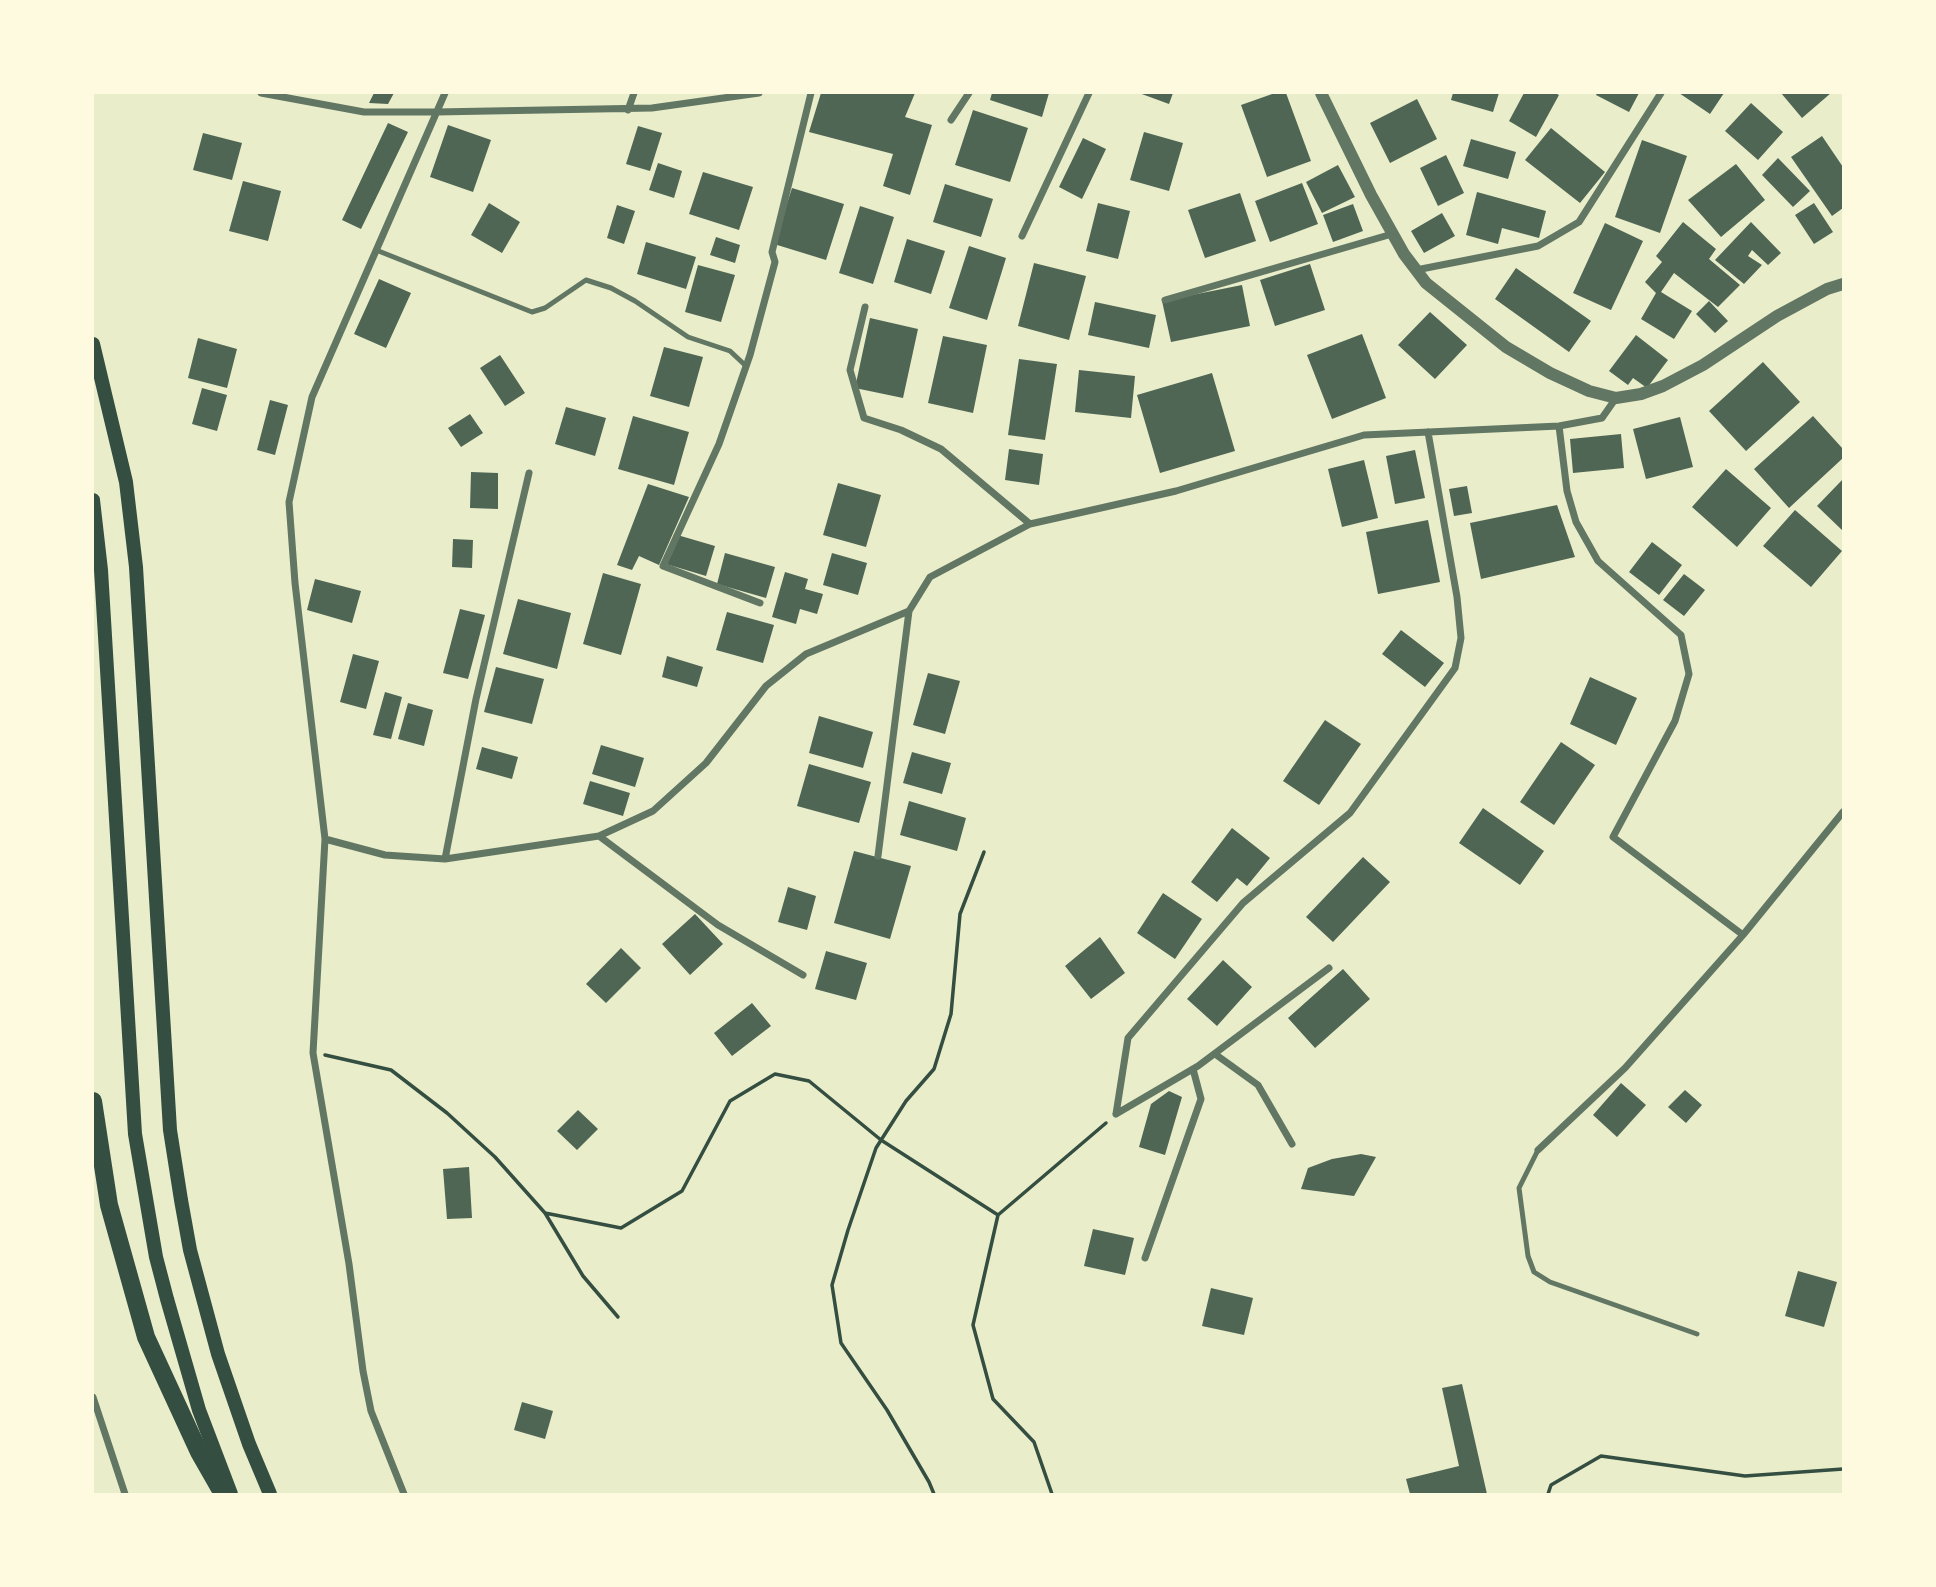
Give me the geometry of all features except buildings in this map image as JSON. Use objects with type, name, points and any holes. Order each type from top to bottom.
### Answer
[{"type":"highway","points":[[93,1101],[109,1205],[146,1337],[199,1452],[223,1494]]},
{"type":"main road","points":[[93,344],[126,482],[136,568],[170,1130],[190,1250],[218,1354],[249,1444],[270,1494]]},
{"type":"main road","points":[[93,500],[101,570],[135,1134],[149,1219],[167,1299],[199,1409],[231,1494]]},
{"type":"street","points":[[261,93],[364,112],[628,110],[759,93]]},
{"type":"street","points":[[404,1494],[371,1411],[313,1053],[325,839],[295,583],[289,502],[312,397],[444,93]]},
{"type":"street","points":[[628,110],[634,93]]},
{"type":"street","points":[[760,603],[663,566],[719,444],[746,366],[775,262],[772,252],[811,93]]},
{"type":"street","points":[[950,120],[969,93]]},
{"type":"street","points":[[1022,236],[1090,93]]},
{"type":"street","points":[[1321,93],[1392,234],[1426,283],[1451,306],[1506,347],[1549,373],[1579,387],[1616,398],[1642,394],[1703,365],[1777,316],[1827,289],[1843,284]]},
{"type":"street","points":[[1416,270],[1538,246],[1579,222],[1661,93]]},
{"type":"street","points":[[1166,300],[1392,234]]},
{"type":"street","points":[[865,307],[850,370],[864,418],[901,430],[942,449],[1030,524]]},
{"type":"street","points":[[878,856],[909,611],[930,577],[1030,524],[1176,491],[1364,435],[1559,426],[1602,418],[1616,398]]},
{"type":"street","points":[[1559,426],[1567,491],[1576,522],[1598,561],[1681,635],[1689,674],[1675,721],[1613,837],[1742,935]]},
{"type":"street","points":[[1116,1114],[1128,1038],[1243,902],[1350,813],[1455,668],[1461,638],[1457,597],[1428,432]]},
{"type":"street","points":[[445,859],[476,699],[529,472]]},
{"type":"street","points":[[325,839],[384,855],[445,859],[599,836],[653,811],[706,763],[766,686],[806,654],[909,611]]},
{"type":"street","points":[[1538,1150],[1625,1068],[1742,935],[1843,812]]},
{"type":"street","points":[[599,836],[718,925],[803,975]]},
{"type":"street","points":[[1116,1114],[1193,1069],[1329,968]]},
{"type":"street","points":[[1214,1054],[1258,1085],[1292,1144]]},
{"type":"street","points":[[1145,1258],[1201,1099],[1193,1069]]},
{"type":"street","points":[[93,1396],[125,1494]]},
{"type":"lane","points":[[376,250],[532,312],[545,309],[586,280],[611,288],[635,301],[688,337],[730,351],[746,366]]},
{"type":"lane","points":[[1538,1150],[1519,1188],[1528,1256],[1534,1272],[1550,1282],[1697,1334]]},
{"type":"path","points":[[934,1494],[887,1410],[841,1343],[832,1285],[848,1230],[881,1140],[905,1101],[934,1069],[951,1014],[960,914],[984,852]]},
{"type":"path","points":[[313,1053],[391,1070],[446,1113],[495,1157],[545,1213],[583,1276],[618,1317]]},
{"type":"path","points":[[545,1213],[621,1228],[682,1191],[730,1101],[775,1074],[809,1081],[881,1140],[998,1215]]},
{"type":"path","points":[[1052,1494],[1034,1442],[993,1399],[973,1325],[998,1215],[1116,1114]]},
{"type":"path","points":[[1548,1494],[1551,1485],[1601,1457],[1745,1476],[1843,1469]]}]
